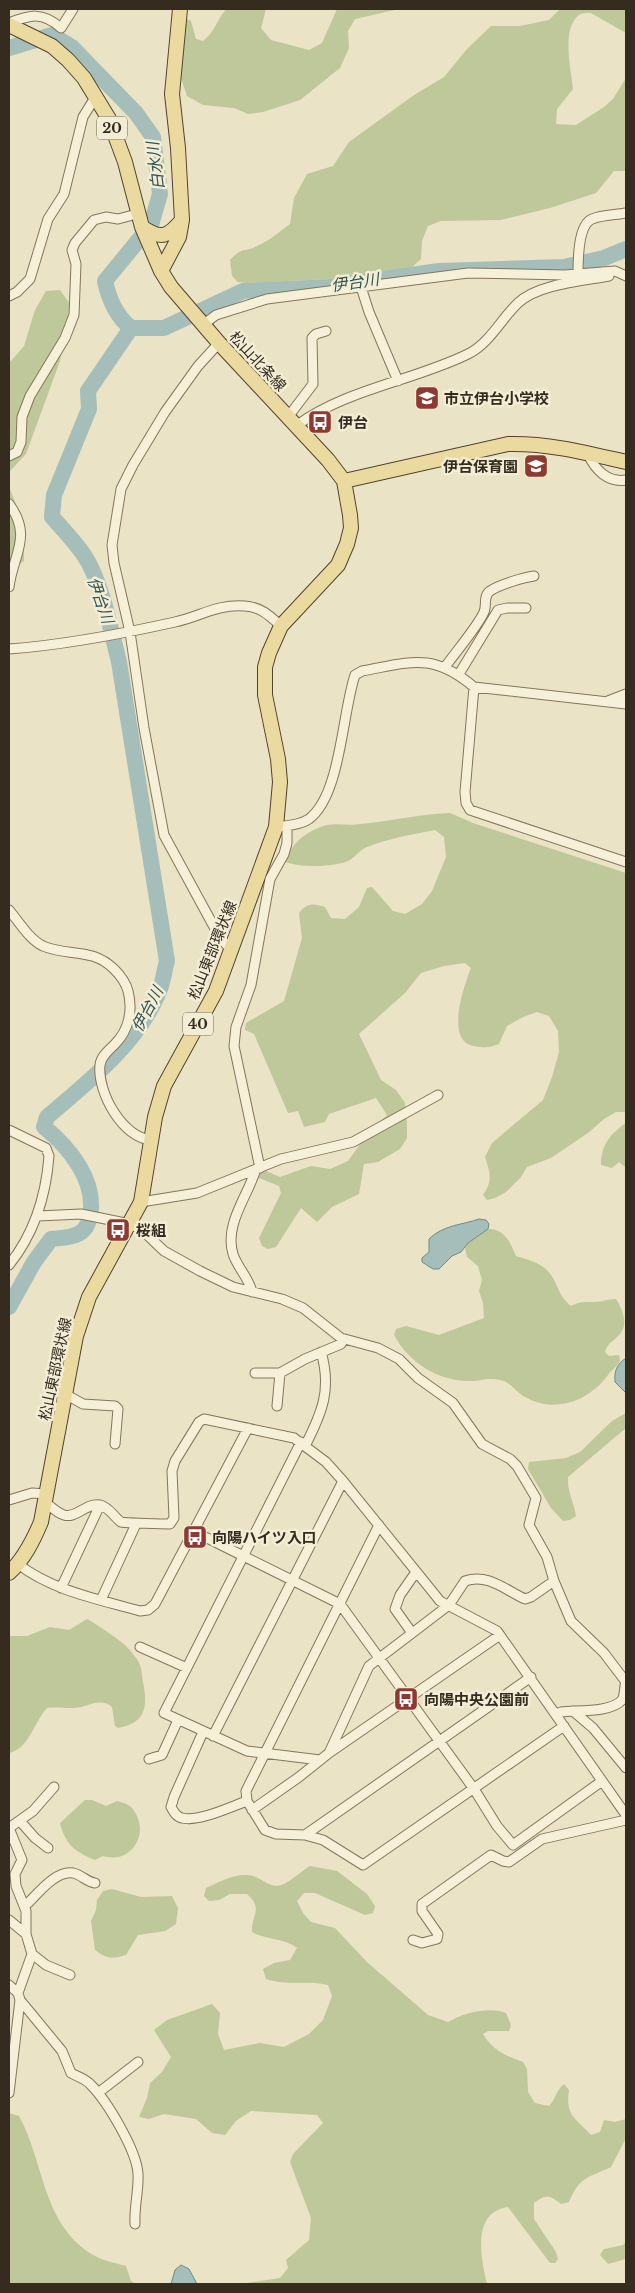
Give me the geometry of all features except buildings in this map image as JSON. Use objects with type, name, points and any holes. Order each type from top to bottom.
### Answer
[{"type":"main road","points":[[161,271],[179,237],[182,220],[178,148],[172,94],[180,9]]},
{"type":"main road","name":"松山北条線","points":[[9,24],[52,46],[68,60],[96,96],[109,119],[125,162],[137,214],[142,227],[161,271],[171,287],[344,481]]},
{"type":"main road","points":[[142,227],[152,234],[162,236],[170,234],[182,220]]},
{"type":"main road","points":[[344,481],[508,444],[533,443],[626,462]]},
{"type":"main road","name":"松山東部環状線","points":[[13,1569],[34,1539],[41,1522],[76,1336],[89,1297],[141,1202],[158,1103],[164,1086],[216,991],[230,949],[282,827],[279,804],[279,766],[265,680],[269,653],[281,626],[338,565],[347,544],[351,528],[344,481]]},
{"type":"street","points":[[9,24],[32,15],[52,20],[61,28],[73,9]]},
{"type":"street","points":[[9,296],[17,292],[30,279],[48,219],[64,194],[83,117],[96,96]]},
{"type":"street","points":[[578,271],[582,231],[585,224],[592,219],[626,212]]},
{"type":"street","points":[[9,456],[17,452],[21,442],[22,417],[30,396],[65,338],[74,316],[76,264],[72,250],[74,242],[94,220],[106,217],[118,219],[137,214]]},
{"type":"street","points":[[204,324],[216,315],[267,299],[468,273],[615,271],[626,276]]},
{"type":"street","points":[[292,421],[310,416],[337,402],[468,354],[478,348],[519,302],[530,294],[614,275],[626,276]]},
{"type":"street","points":[[361,287],[369,312],[398,381]]},
{"type":"street","points":[[292,421],[313,384],[312,338],[326,330]]},
{"type":"street","points":[[220,342],[198,366],[165,412],[133,465],[121,489],[112,544],[114,563],[130,632],[144,728],[164,835],[219,936],[230,949]]},
{"type":"street","points":[[588,454],[592,462],[610,479],[626,480]]},
{"type":"street","points":[[9,504],[17,517],[21,534],[20,551],[9,587]]},
{"type":"street","points":[[445,667],[484,612],[486,596],[490,591],[514,582],[518,578],[534,576]]},
{"type":"street","points":[[9,649],[130,632],[199,617],[214,608],[229,606],[260,609],[281,626]]},
{"type":"street","points":[[459,674],[498,610],[526,608]]},
{"type":"street","points":[[252,1292],[233,1253],[230,1238],[233,1224],[258,1168],[234,1046],[234,1036],[251,985],[270,879],[284,854],[282,827],[307,821],[326,798],[355,675],[362,671],[416,661],[445,667],[459,674],[474,687],[626,704]]},
{"type":"street","points":[[474,687],[466,792],[466,803],[470,810],[478,815],[626,862]]},
{"type":"street","points":[[606,702],[626,694]]},
{"type":"street","points":[[9,910],[30,936],[42,945],[57,950],[96,956],[120,976],[128,990],[130,1017],[126,1031],[104,1054],[100,1065],[103,1094],[123,1124],[143,1140],[152,1140]]},
{"type":"street","points":[[141,1202],[197,1193],[281,1159],[352,1142],[438,1095]]},
{"type":"street","points":[[9,1130],[46,1148],[49,1156],[38,1216],[25,1242],[9,1265]]},
{"type":"street","points":[[38,1216],[81,1214],[130,1224],[142,1230],[156,1245],[175,1258],[233,1287],[282,1299],[303,1308],[344,1339],[378,1348],[399,1359],[418,1378],[453,1403],[482,1444],[510,1459],[517,1466],[536,1498],[529,1525],[547,1557],[554,1581],[570,1621],[604,1653],[626,1681],[624,1696],[617,1704],[607,1708],[556,1714]]},
{"type":"street","points":[[255,1374],[280,1373],[341,1344],[344,1339]]},
{"type":"street","points":[[320,1760],[246,1751],[164,1713],[243,1556],[321,1414],[326,1380],[321,1352]]},
{"type":"street","points":[[278,1406],[280,1373]]},
{"type":"street","points":[[65,1394],[83,1404],[115,1406],[118,1409],[115,1444]]},
{"type":"street","points":[[9,1500],[32,1493],[46,1498],[62,1515],[68,1516],[89,1506],[100,1505],[108,1509],[122,1523],[170,1524],[174,1518],[172,1471],[175,1461],[199,1422],[204,1419],[294,1438],[326,1462],[440,1601],[490,1627],[500,1635],[626,1815]]},
{"type":"street","points":[[13,1569],[61,1588],[140,1611],[152,1608],[248,1428]]},
{"type":"street","points":[[212,1736],[343,1481]]},
{"type":"street","points":[[61,1588],[100,1505]]},
{"type":"street","points":[[101,1600],[136,1524]]},
{"type":"street","points":[[379,1525],[246,1791],[247,1801],[265,1830],[276,1834],[305,1835],[322,1840],[363,1865],[564,1726]]},
{"type":"street","points":[[193,1531],[340,1604],[474,1789],[497,1826],[513,1845],[602,1781]]},
{"type":"street","points":[[412,1633],[395,1609],[400,1595],[416,1572]]},
{"type":"street","points":[[329,1753],[369,1666],[449,1605],[465,1581],[480,1578],[503,1586],[525,1599],[554,1581]]},
{"type":"street","points":[[252,1810],[329,1753],[500,1635]]},
{"type":"street","points":[[140,1646],[187,1668]]},
{"type":"street","points":[[305,1835],[531,1677]]},
{"type":"street","points":[[573,1711],[593,1728],[626,1768]]},
{"type":"street","points":[[148,1759],[162,1755],[178,1720]]},
{"type":"street","points":[[204,1732],[174,1797],[171,1807],[175,1814],[181,1818],[196,1818],[247,1801]]},
{"type":"street","points":[[9,2093],[19,1996],[32,1954],[26,1934],[25,1906],[15,1874],[22,1860],[9,1828],[33,1811],[54,1787]]},
{"type":"street","points":[[20,1820],[35,1838],[48,1848]]},
{"type":"street","points":[[413,1940],[422,1944],[437,1939],[438,1934],[422,1910],[422,1904],[491,1855],[503,1862],[508,1862],[542,1839],[626,1820]]},
{"type":"street","points":[[25,1906],[55,1878],[65,1873],[79,1875],[89,1882],[95,1883]]},
{"type":"street","points":[[9,1920],[26,1934]]},
{"type":"street","points":[[32,1954],[46,1965],[70,1975]]},
{"type":"street","points":[[9,1985],[62,2051],[66,2066],[71,2073],[87,2081],[98,2093],[127,2138],[136,2158],[138,2175],[134,2204],[136,2224]]},
{"type":"street","points":[[98,2093],[138,2062]]},
{"type":"green space","points":[[226,9],[266,9],[261,28],[271,40],[309,50],[322,43],[337,9],[399,9],[355,19],[348,31],[349,48],[340,68],[300,100],[263,112],[248,114],[234,108],[203,105],[187,96],[181,78],[184,26],[187,19],[191,21],[196,39],[203,41],[210,34]]},
{"type":"green space","points":[[560,9],[626,9],[626,33],[591,13],[580,14],[573,21],[570,29],[568,50],[573,89],[557,109],[556,124],[576,125],[604,107],[613,99],[626,78],[626,171],[614,171],[596,193],[550,208],[501,220],[441,221],[428,226],[422,241],[421,259],[410,269],[328,279],[247,283],[238,282],[232,276],[230,260],[234,256],[241,251],[266,242],[290,224],[294,198],[307,174],[333,166],[349,142],[414,95],[444,77],[467,49],[491,26],[520,26],[549,20]]},
{"type":"green space","points":[[60,290],[70,304],[60,361],[26,454],[9,472],[9,361],[24,346],[35,310],[46,291]]},
{"type":"green space","points":[[9,479],[10,489],[24,525],[24,561],[9,571]]},
{"type":"green space","points":[[450,813],[473,823],[626,873],[626,1112],[616,1112],[551,1158],[527,1167],[521,1177],[506,1192],[487,1200],[483,1195],[490,1176],[485,1157],[492,1143],[543,1100],[559,1052],[558,1031],[549,1016],[537,1012],[507,1026],[499,1044],[486,1047],[473,1046],[465,1042],[460,1034],[458,1023],[461,999],[471,968],[465,963],[444,966],[421,973],[405,993],[359,1034],[381,1080],[396,1090],[405,1103],[407,1138],[400,1149],[378,1162],[364,1164],[359,1194],[332,1207],[317,1222],[301,1208],[276,1247],[268,1249],[262,1246],[259,1238],[281,1193],[279,1186],[259,1178],[259,1172],[266,1171],[280,1177],[311,1166],[330,1169],[348,1161],[368,1133],[387,1115],[376,1098],[329,1114],[325,1122],[304,1127],[298,1111],[288,1113],[254,1034],[245,1030],[246,1023],[284,1001],[302,938],[299,913],[305,907],[314,905],[325,907],[331,918],[345,919],[359,907],[367,888],[372,887],[393,911],[405,914],[422,904],[432,891],[446,857],[444,837],[435,830],[375,844],[364,848],[348,861],[334,865],[308,866],[292,864],[286,862],[288,855],[301,838],[313,830],[327,825],[357,825]]},
{"type":"green space","points":[[626,1123],[626,1168],[619,1162],[612,1168],[601,1165],[605,1146],[615,1131]]},
{"type":"green space","points":[[488,1229],[499,1231],[503,1234],[509,1241],[516,1256],[535,1262],[548,1271],[563,1298],[571,1306],[585,1302],[616,1299],[624,1316],[624,1326],[623,1330],[609,1344],[605,1352],[609,1356],[619,1355],[620,1361],[600,1384],[581,1398],[571,1402],[548,1404],[536,1402],[525,1397],[500,1380],[471,1381],[447,1378],[416,1362],[407,1354],[394,1335],[396,1329],[406,1326],[439,1335],[484,1318],[483,1303],[479,1291],[482,1280],[478,1266],[467,1257],[465,1248],[468,1243]]},
{"type":"green space","points":[[626,1413],[626,1428],[568,1477],[576,1516],[570,1520],[563,1521],[551,1508],[528,1469],[529,1462],[566,1458],[580,1452],[612,1421]]},
{"type":"green space","points":[[87,1619],[126,1646],[138,1661],[145,1691],[145,1706],[140,1718],[127,1726],[118,1728],[115,1726],[112,1707],[107,1704],[97,1703],[77,1708],[47,1708],[22,1746],[9,1753],[9,1636],[27,1636],[50,1627],[69,1630]]},
{"type":"green space","points":[[85,1800],[92,1800],[106,1806],[117,1801],[131,1807],[137,1816],[140,1826],[136,1844],[131,1851],[114,1857],[103,1856],[95,1860],[76,1850],[68,1842],[60,1823]]},
{"type":"green space","points":[[310,1866],[337,1871],[367,1894],[375,1906],[373,1913],[365,1915],[315,1893],[304,1893],[297,1901],[303,1913],[311,1922],[335,1928],[367,1962],[428,2015],[448,2022],[461,2016],[484,2010],[506,2013],[511,2025],[509,2031],[488,2031],[483,2034],[500,2052],[523,2062],[527,2069],[528,2092],[535,2103],[549,2106],[564,2084],[569,2090],[570,2111],[591,2135],[600,2132],[604,2120],[615,2122],[626,2119],[626,2138],[611,2167],[581,2182],[569,2202],[561,2204],[554,2199],[545,2197],[534,2203],[534,2219],[556,2252],[558,2259],[555,2263],[550,2263],[508,2207],[496,2211],[488,2218],[481,2238],[481,2250],[487,2284],[240,2284],[280,2278],[288,2268],[286,2260],[309,2240],[311,2218],[290,2162],[293,2154],[323,2123],[317,2115],[251,2111],[236,2121],[225,2135],[212,2133],[196,2119],[164,2114],[149,2119],[139,2117],[147,2098],[150,2083],[162,2072],[171,2057],[154,2030],[167,2020],[212,2004],[220,2013],[218,2034],[224,2050],[260,2043],[284,2047],[309,2034],[323,2020],[332,1996],[328,1985],[281,1982],[266,1979],[263,1969],[274,1963],[290,1960],[297,1948],[286,1942],[252,1932],[256,1908],[252,1899],[247,1894],[230,1894],[219,1900],[209,1901],[204,1896],[206,1888],[231,1877],[252,1876],[274,1886],[279,1886]]},
{"type":"green space","points":[[112,1889],[141,1897],[172,1896],[178,1908],[176,1924],[165,1931],[138,1935],[126,1955],[113,1958],[106,1957],[95,1950],[91,1921],[96,1910],[97,1900],[103,1891]]},
{"type":"green space","points":[[9,2113],[19,2116],[28,2134],[47,2193],[65,2229],[79,2245],[97,2257],[126,2266],[131,2281],[136,2284],[9,2284]]},
{"type":"green space","points":[[626,2242],[626,2259],[608,2264],[600,2255],[604,2249],[623,2245]]},
{"type":"water","points":[[479,1219],[486,1220],[489,1224],[488,1229],[468,1243],[461,1252],[452,1256],[439,1269],[433,1269],[422,1262],[422,1258],[429,1252],[429,1239],[434,1234],[446,1228]]},
{"type":"water","points":[[626,1358],[626,1393],[615,1382],[615,1378],[618,1365]]},
{"type":"water","points":[[181,2265],[189,2269],[197,2284],[171,2284],[175,2270]]},
{"type":"waterway","name":"白水川","points":[[9,48],[52,35],[72,47],[136,113],[153,137],[160,194],[151,225],[105,281],[114,307],[131,328]]},
{"type":"waterway","name":"伊台川","points":[[131,328],[164,328],[243,291],[329,287],[439,271],[564,267],[604,258],[626,249]]},
{"type":"waterway","name":"伊台川","points":[[9,1307],[34,1262],[51,1239],[65,1238],[83,1231],[90,1216],[91,1203],[85,1178],[63,1144],[44,1127],[47,1117],[110,1062],[137,1030],[160,990],[167,961],[119,662],[109,622],[101,593],[90,566],[77,545],[52,517],[54,495],[89,409],[88,391],[131,328]]},
{"type":"place","name":"市立伊台小学校","points":[[427,398]]},
{"type":"place","name":"伊台","points":[[320,422]]},
{"type":"place","name":"伊台保育園","points":[[536,466]]},
{"type":"place","name":"桜組","points":[[118,1230]]},
{"type":"place","name":"向陽ハイツ入口","points":[[195,1537]]},
{"type":"place","name":"向陽中央公園前","points":[[406,1699]]}]
